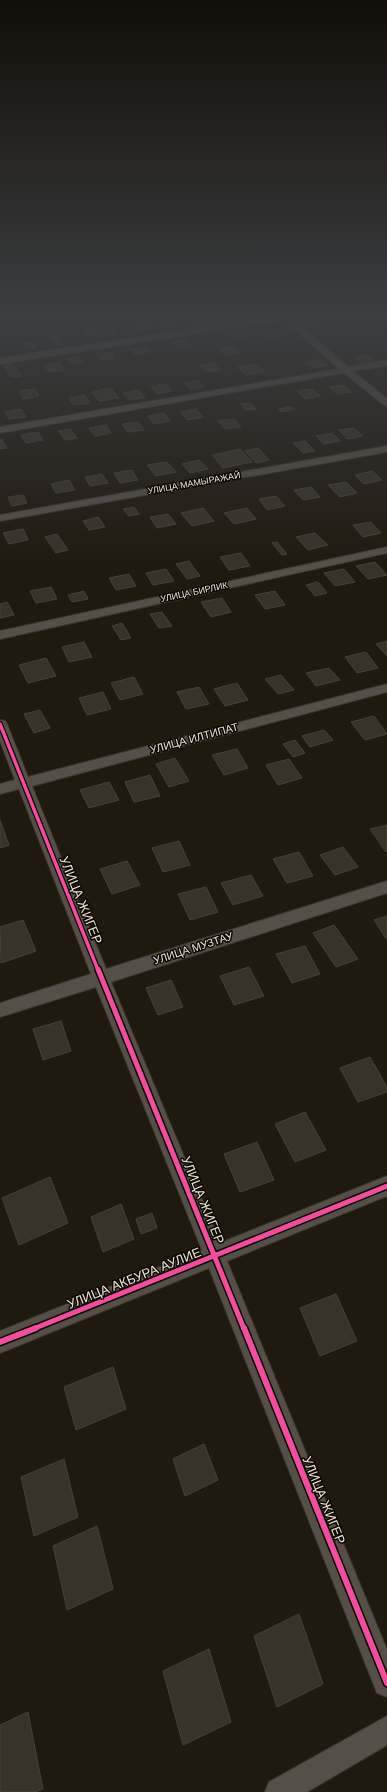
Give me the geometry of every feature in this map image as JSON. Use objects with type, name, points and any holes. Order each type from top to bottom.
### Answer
[{"type":"street","points":[[0,430],[181,399]]},
{"type":"street","name":"УЛИЦА МАМЫРАЖАЙ","points":[[0,518],[387,449]]},
{"type":"street","name":"УЛИЦА БИРЛИК","points":[[0,635],[387,550]]},
{"type":"street","name":"УЛИЦА ИЛТИПАТ","points":[[0,789],[387,688]]},
{"type":"street","name":"УЛИЦА ЖИГЕР","points":[[0,724],[101,978],[215,1256],[387,1684]]},
{"type":"street","name":"УЛИЦА МУЗТАУ","points":[[0,1010],[387,886]]},
{"type":"street","name":"УЛИЦА АКБУРА АУЛИЕ","points":[[0,1342],[387,1186]]},
{"type":"street","points":[[279,1792],[387,1730]]},
{"type":"building","points":[[69,399],[87,399],[90,403],[74,405]]},
{"type":"building","points":[[97,399],[115,399],[99,401]]},
{"type":"building","points":[[251,403],[256,409],[246,410],[240,404]]},
{"type":"building","points":[[292,407],[295,409],[281,412],[278,409]]},
{"type":"building","points":[[21,409],[26,417],[9,419],[5,412]]},
{"type":"building","points":[[196,409],[203,417],[187,420],[181,412]]},
{"type":"building","points":[[164,413],[170,421],[154,424],[148,416]]},
{"type":"building","points":[[234,419],[241,427],[225,429],[218,421]]},
{"type":"building","points":[[138,422],[144,430],[128,432],[122,424]]},
{"type":"building","points":[[106,425],[111,433],[95,436],[89,428]]},
{"type":"building","points":[[354,428],[363,436],[347,439],[339,430]]},
{"type":"building","points":[[70,429],[77,438],[65,440],[58,431]]},
{"type":"building","points":[[38,432],[43,440],[26,443],[21,435]]},
{"type":"building","points":[[332,433],[340,441],[324,444],[316,436]]},
{"type":"building","points":[[2,439],[7,448],[0,449],[0,440]]},
{"type":"building","points":[[305,441],[315,451],[303,453],[293,443]]},
{"type":"building","points":[[258,448],[269,460],[256,463],[245,451]]},
{"type":"building","points":[[240,449],[252,462],[223,468],[212,455]]},
{"type":"building","points":[[199,460],[208,469],[190,473],[182,464]]},
{"type":"building","points":[[167,462],[176,472],[156,476],[147,465]]},
{"type":"building","points":[[132,470],[138,480],[120,483],[114,473]]},
{"type":"building","points":[[372,471],[382,480],[364,484],[355,475]]},
{"type":"building","points":[[102,474],[108,483],[90,486],[85,477]]},
{"type":"building","points":[[69,480],[75,490],[56,493],[51,484]]},
{"type":"building","points":[[346,482],[357,493],[340,497],[328,485]]},
{"type":"building","points":[[311,487],[320,497],[303,500],[294,490]]},
{"type":"building","points":[[23,495],[27,503],[12,506],[8,497]]},
{"type":"building","points":[[276,496],[285,506],[267,510],[259,499]]},
{"type":"building","points":[[134,507],[139,514],[129,516],[123,509]]},
{"type":"building","points":[[203,508],[214,521],[192,526],[181,513]]},
{"type":"building","points":[[247,508],[256,519],[234,524],[224,513]]},
{"type":"building","points":[[168,514],[176,524],[157,528],[150,517]]},
{"type":"building","points":[[98,517],[105,527],[89,530],[83,521]]},
{"type":"building","points":[[371,522],[381,533],[363,537],[353,525]]},
{"type":"building","points":[[23,529],[28,540],[9,544],[3,533]]},
{"type":"building","points":[[315,533],[328,545],[308,550],[296,537]]},
{"type":"building","points":[[57,534],[68,550],[56,553],[45,537]]},
{"type":"building","points":[[277,542],[287,554],[282,555],[272,543]]},
{"type":"building","points":[[241,553],[250,566],[229,570],[220,557]]},
{"type":"building","points":[[189,561],[200,576],[187,579],[176,564]]},
{"type":"building","points":[[375,562],[387,575],[368,579],[356,566]]},
{"type":"building","points":[[166,569],[174,581],[153,585],[146,573]]},
{"type":"building","points":[[344,569],[355,582],[335,586],[324,573]]},
{"type":"building","points":[[129,574],[136,586],[116,590],[109,578]]},
{"type":"building","points":[[318,582],[327,593],[315,596],[306,585]]},
{"type":"building","points":[[51,587],[57,599],[36,603],[30,591]]},
{"type":"building","points":[[84,591],[88,599],[72,602],[68,595]]},
{"type":"building","points":[[275,591],[285,605],[265,609],[255,595]]},
{"type":"building","points":[[222,598],[231,612],[211,617],[201,602]]},
{"type":"building","points":[[7,602],[14,615],[0,618],[0,604]]},
{"type":"building","points":[[162,612],[172,626],[159,628],[150,614]]},
{"type":"building","points":[[122,623],[131,638],[121,640],[112,626]]},
{"type":"building","points":[[387,641],[387,656],[376,644]]},
{"type":"building","points":[[84,642],[92,657],[69,662],[62,647]]},
{"type":"building","points":[[366,652],[378,668],[357,673],[345,657]]},
{"type":"building","points":[[46,658],[56,676],[28,683],[19,665]]},
{"type":"building","points":[[329,668],[340,680],[316,686],[306,673]]},
{"type":"building","points":[[281,675],[294,690],[278,694],[265,679]]},
{"type":"building","points":[[134,677],[143,694],[120,700],[111,683]]},
{"type":"building","points":[[237,683],[248,700],[225,706],[214,689]]},
{"type":"building","points":[[199,687],[209,704],[186,709],[177,692]]},
{"type":"building","points":[[103,692],[111,709],[87,715],[79,698]]},
{"type":"building","points":[[40,710],[50,728],[34,733],[24,714]]},
{"type":"building","points":[[374,716],[387,734],[365,740],[351,722]]},
{"type":"building","points":[[324,730],[333,740],[310,747],[302,736]]},
{"type":"building","points":[[295,740],[305,753],[293,757],[283,744]]},
{"type":"building","points":[[237,749],[248,768],[224,775],[212,755]]},
{"type":"building","points":[[175,758],[189,781],[169,787],[156,764]]},
{"type":"building","points":[[289,759],[302,778],[278,785],[266,765]]},
{"type":"building","points":[[150,775],[160,796],[134,802],[125,782]]},
{"type":"building","points":[[109,782],[119,800],[89,808],[80,790]]},
{"type":"building","points":[[0,820],[9,845],[0,848]]},
{"type":"building","points":[[387,825],[387,851],[386,852],[370,829]]},
{"type":"building","points":[[179,841],[190,865],[163,872],[152,848]]},
{"type":"building","points":[[343,847],[358,867],[335,875],[320,855]]},
{"type":"building","points":[[299,852],[313,876],[287,883],[273,859]]},
{"type":"building","points":[[127,861],[140,885],[112,894],[100,869]]},
{"type":"building","points":[[251,875],[263,896],[233,905],[221,883]]},
{"type":"building","points":[[206,887],[218,912],[190,920],[178,894]]},
{"type":"building","points":[[387,916],[387,940],[374,920]]},
{"type":"building","points":[[23,920],[36,951],[1,963],[0,927]]},
{"type":"building","points":[[334,925],[358,959],[336,967],[313,933]]},
{"type":"building","points":[[305,946],[320,974],[292,983],[276,954]]},
{"type":"building","points":[[249,967],[264,996],[234,1005],[220,976]]},
{"type":"building","points":[[171,980],[183,1007],[158,1015],[146,988]]},
{"type":"building","points":[[61,1021],[71,1051],[43,1060],[33,1029]]},
{"type":"building","points":[[370,1057],[387,1087],[387,1092],[358,1102],[340,1068]]},
{"type":"building","points":[[305,1112],[326,1150],[295,1162],[275,1124]]},
{"type":"building","points":[[257,1142],[274,1180],[240,1192],[224,1154]]},
{"type":"building","points":[[50,1177],[68,1223],[19,1245],[2,1198]]},
{"type":"building","points":[[121,1204],[134,1239],[103,1252],[91,1217]]},
{"type":"building","points":[[152,1213],[157,1228],[141,1234],[136,1219]]},
{"type":"building","points":[[336,1294],[357,1341],[320,1356],[300,1308]]},
{"type":"building","points":[[113,1367],[126,1409],[76,1430],[64,1387]]},
{"type":"building","points":[[204,1444],[218,1480],[185,1496],[173,1459]]},
{"type":"building","points":[[64,1459],[78,1517],[34,1536],[21,1477]]},
{"type":"building","points":[[97,1526],[113,1589],[67,1610],[53,1546]]},
{"type":"building","points":[[299,1614],[323,1684],[277,1707],[254,1636]]},
{"type":"building","points":[[209,1649],[231,1722],[183,1745],[163,1671]]},
{"type":"building","points":[[28,1712],[43,1789],[36,1792],[0,1792],[0,1725]]},
{"type":"cycle path","points":[[0,724],[101,978],[387,1683]]},
{"type":"cycle path","points":[[0,1342],[387,1186]]}]
